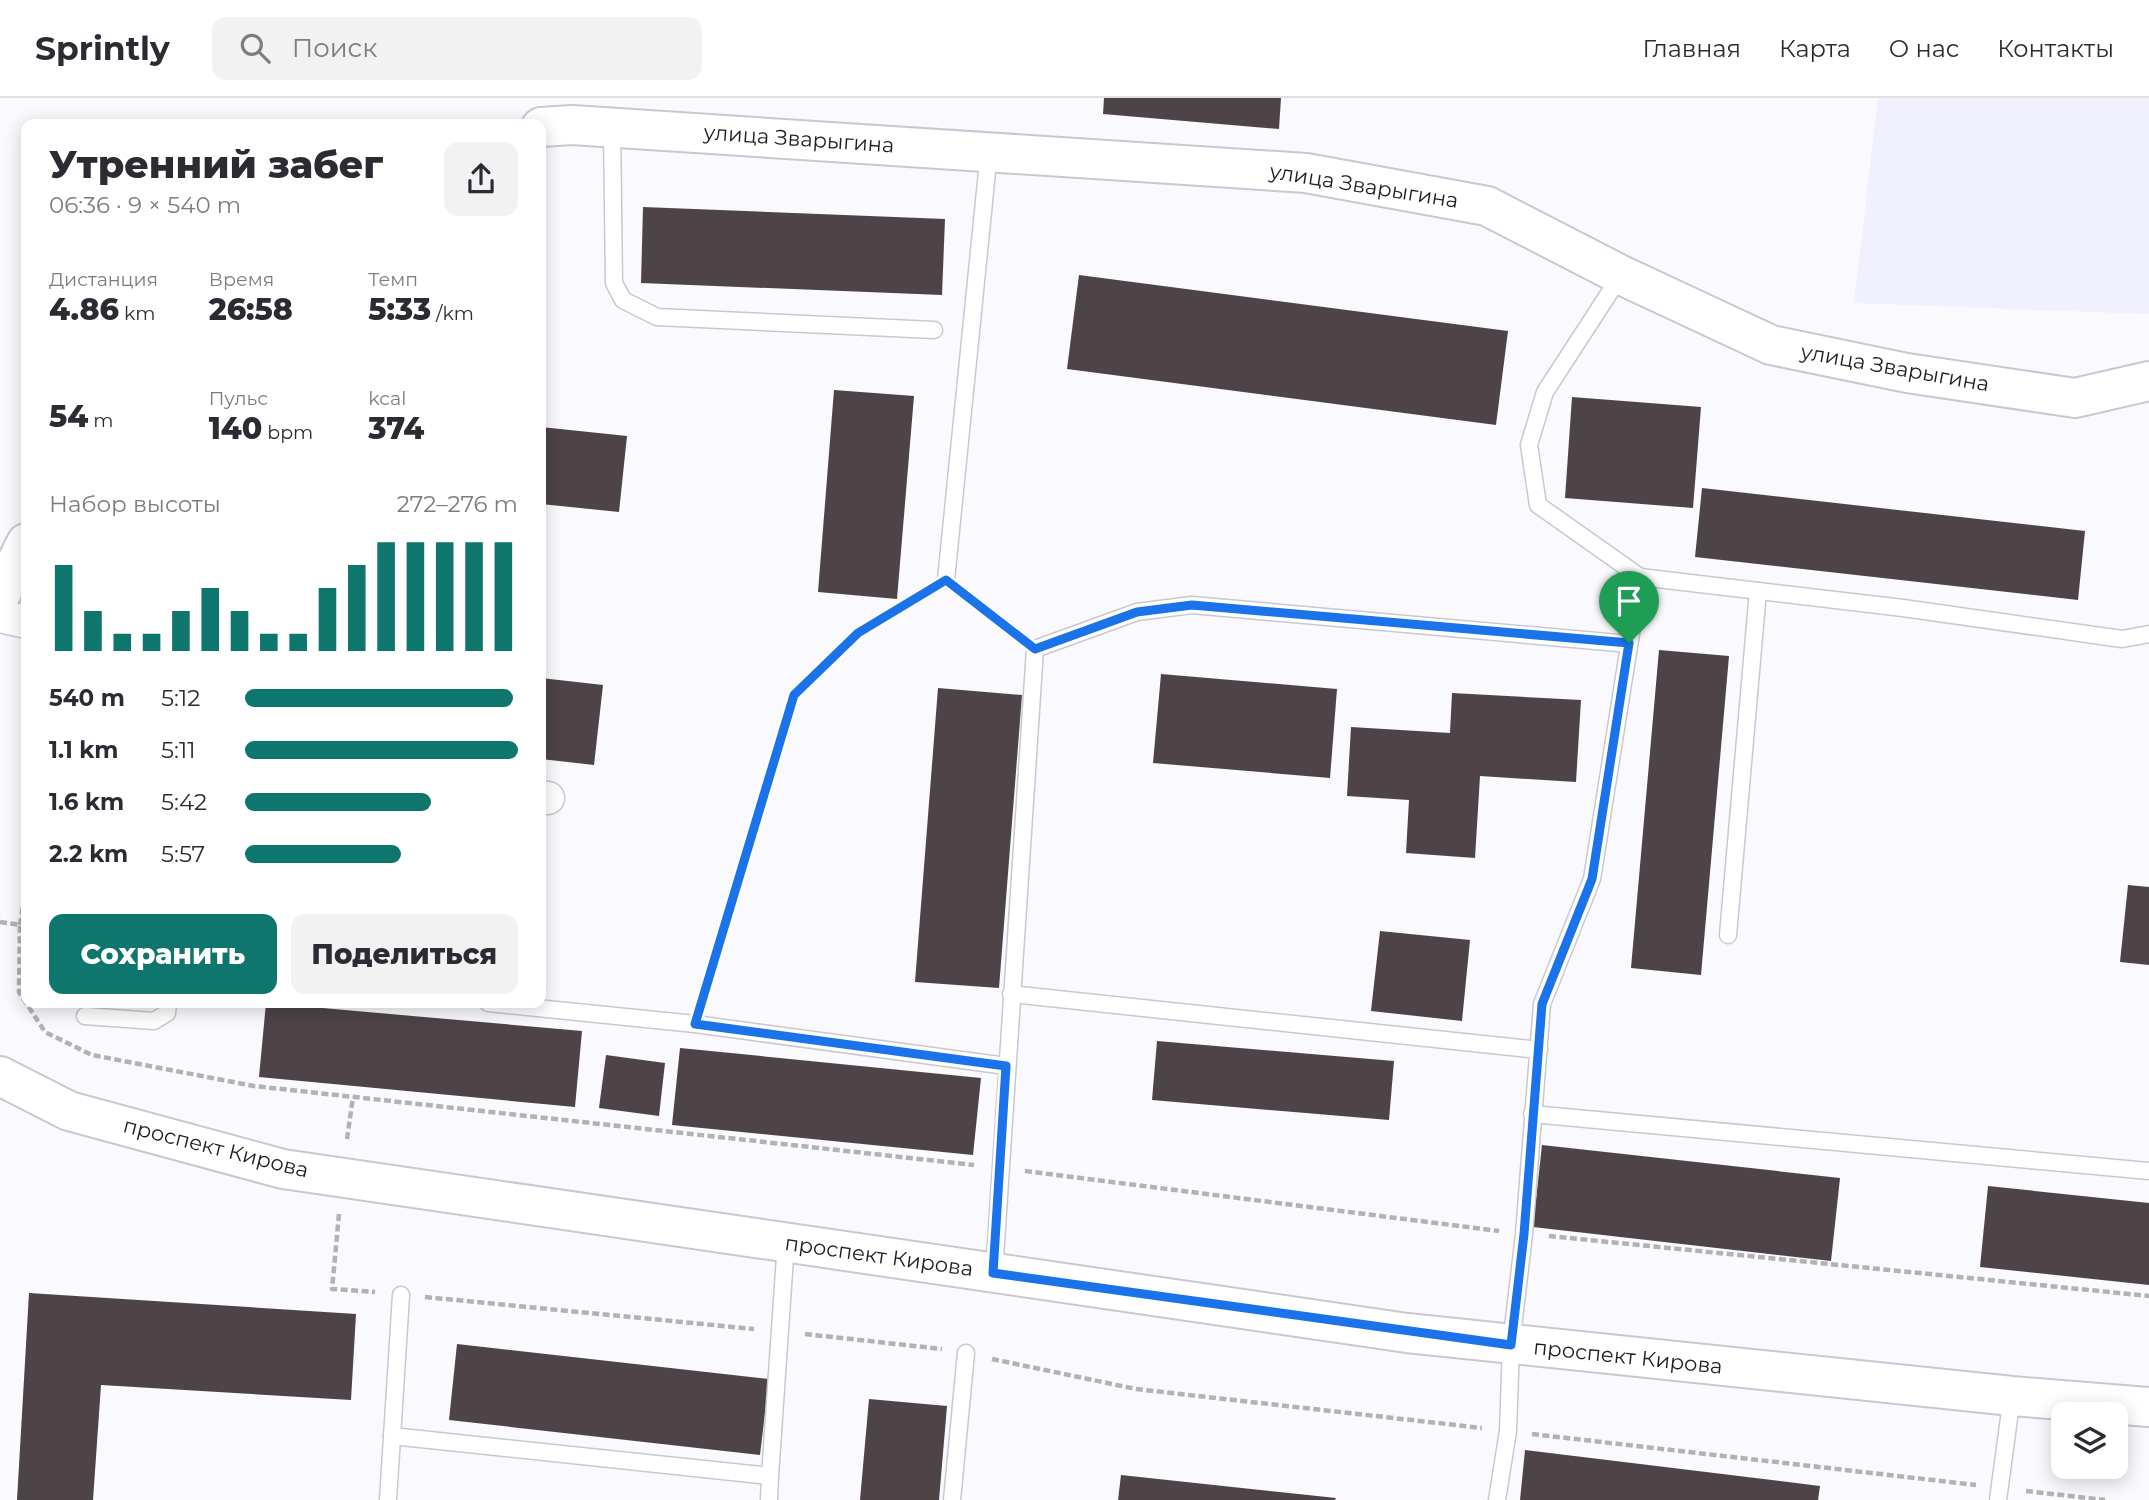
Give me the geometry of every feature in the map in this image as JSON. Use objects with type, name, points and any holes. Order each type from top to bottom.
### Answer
[{"type":"main road","name":"улица Зварыгина","points":[[546,127],[612,127],[1306,173],[1487,206],[1620,275],[1771,345],[1907,373],[2075,398],[2149,381]]},
{"type":"main road","points":[[0,596],[21,553]]},
{"type":"main road","name":"проспект Кирова","points":[[0,1076],[69,1111],[284,1169],[993,1273],[1511,1345],[2012,1396],[2149,1407]]},
{"type":"street","points":[[0,616],[21,621]]},
{"type":"lane","points":[[612,127],[614,283],[623,300],[657,317],[934,330]]},
{"type":"lane","points":[[946,580],[989,152]]},
{"type":"lane","points":[[1620,275],[1545,392],[1529,445],[1538,505],[1640,577],[2122,639],[2149,634]]},
{"type":"lane","points":[[1497,1500],[1508,1431],[1511,1345],[1524,1234],[1542,1004],[1592,879],[1640,577]]},
{"type":"lane","points":[[1728,935],[1758,591]]},
{"type":"lane","points":[[993,1273],[1035,649],[1137,612],[1192,605],[1629,643]]},
{"type":"lane","points":[[1011,994],[1539,1050]]},
{"type":"lane","points":[[85,1016],[154,1021],[167,1013],[168,1008]]},
{"type":"lane","points":[[537,1008],[695,1024],[1006,1066]]},
{"type":"lane","points":[[1532,1114],[2149,1171]]},
{"type":"lane","points":[[769,1500],[786,1242]]},
{"type":"lane","points":[[388,1500],[401,1295]]},
{"type":"lane","points":[[952,1500],[966,1353]]},
{"type":"lane","points":[[1998,1494],[2012,1396]]},
{"type":"lane","points":[[392,1436],[770,1476]]},
{"type":"path","points":[[695,1024],[794,695],[858,633],[946,580],[1035,649]]},
{"type":"path","points":[[20,925],[21,918]]},
{"type":"path","points":[[353,1097],[332,1289],[780,1332],[966,1353],[1136,1389],[1508,1431],[1998,1494],[2105,1500]]},
{"type":"shaded area","points":[[1878,98],[2149,98],[2149,314],[1854,303]]},
{"type":"building","points":[[1104,98],[1281,98],[1279,129],[1103,114]]},
{"type":"building","points":[[643,207],[945,219],[942,295],[641,283]]},
{"type":"building","points":[[1079,275],[1508,331],[1496,425],[1067,369]]},
{"type":"building","points":[[834,390],[914,396],[897,599],[818,592]]},
{"type":"building","points":[[1572,397],[1701,407],[1693,508],[1565,498]]},
{"type":"building","points":[[546,428],[627,436],[619,512],[546,505]]},
{"type":"building","points":[[1702,488],[2085,531],[2078,600],[1695,557]]},
{"type":"building","points":[[1659,650],[1729,656],[1701,975],[1631,968]]},
{"type":"building","points":[[1161,674],[1337,689],[1330,778],[1153,763]]},
{"type":"building","points":[[546,679],[603,685],[594,765],[546,760]]},
{"type":"building","points":[[938,688],[1022,695],[999,988],[915,982]]},
{"type":"building","points":[[1452,693],[1581,700],[1576,782],[1480,776],[1475,858],[1406,853],[1409,800],[1347,796],[1351,727],[1450,733]]},
{"type":"building","points":[[2128,885],[2149,887],[2149,965],[2120,962]]},
{"type":"building","points":[[1380,931],[1470,940],[1462,1021],[1371,1011]]},
{"type":"building","points":[[266,1008],[322,1008],[582,1031],[575,1107],[259,1077]]},
{"type":"building","points":[[1157,1041],[1394,1061],[1389,1120],[1152,1100]]},
{"type":"building","points":[[680,1048],[981,1078],[973,1155],[672,1125]]},
{"type":"building","points":[[606,1055],[665,1063],[659,1116],[599,1108]]},
{"type":"building","points":[[1542,1145],[1840,1178],[1831,1261],[1533,1227]]},
{"type":"building","points":[[1988,1186],[2149,1203],[2149,1285],[1980,1267]]},
{"type":"building","points":[[29,1293],[356,1314],[351,1400],[101,1385],[93,1500],[17,1500]]},
{"type":"building","points":[[457,1344],[769,1379],[760,1455],[449,1420]]},
{"type":"building","points":[[869,1399],[947,1406],[939,1500],[860,1500]]},
{"type":"building","points":[[1525,1450],[1820,1486],[1818,1500],[1520,1500]]},
{"type":"building","points":[[1121,1475],[1336,1498],[1118,1500]]},
{"type":"route","points":[[946,580],[1035,649],[1137,612],[1192,605],[1629,643],[1592,879],[1542,1004],[1524,1234],[1511,1345],[1407,1333],[993,1273],[1006,1066],[695,1024],[794,695],[858,633],[946,580]]}]
